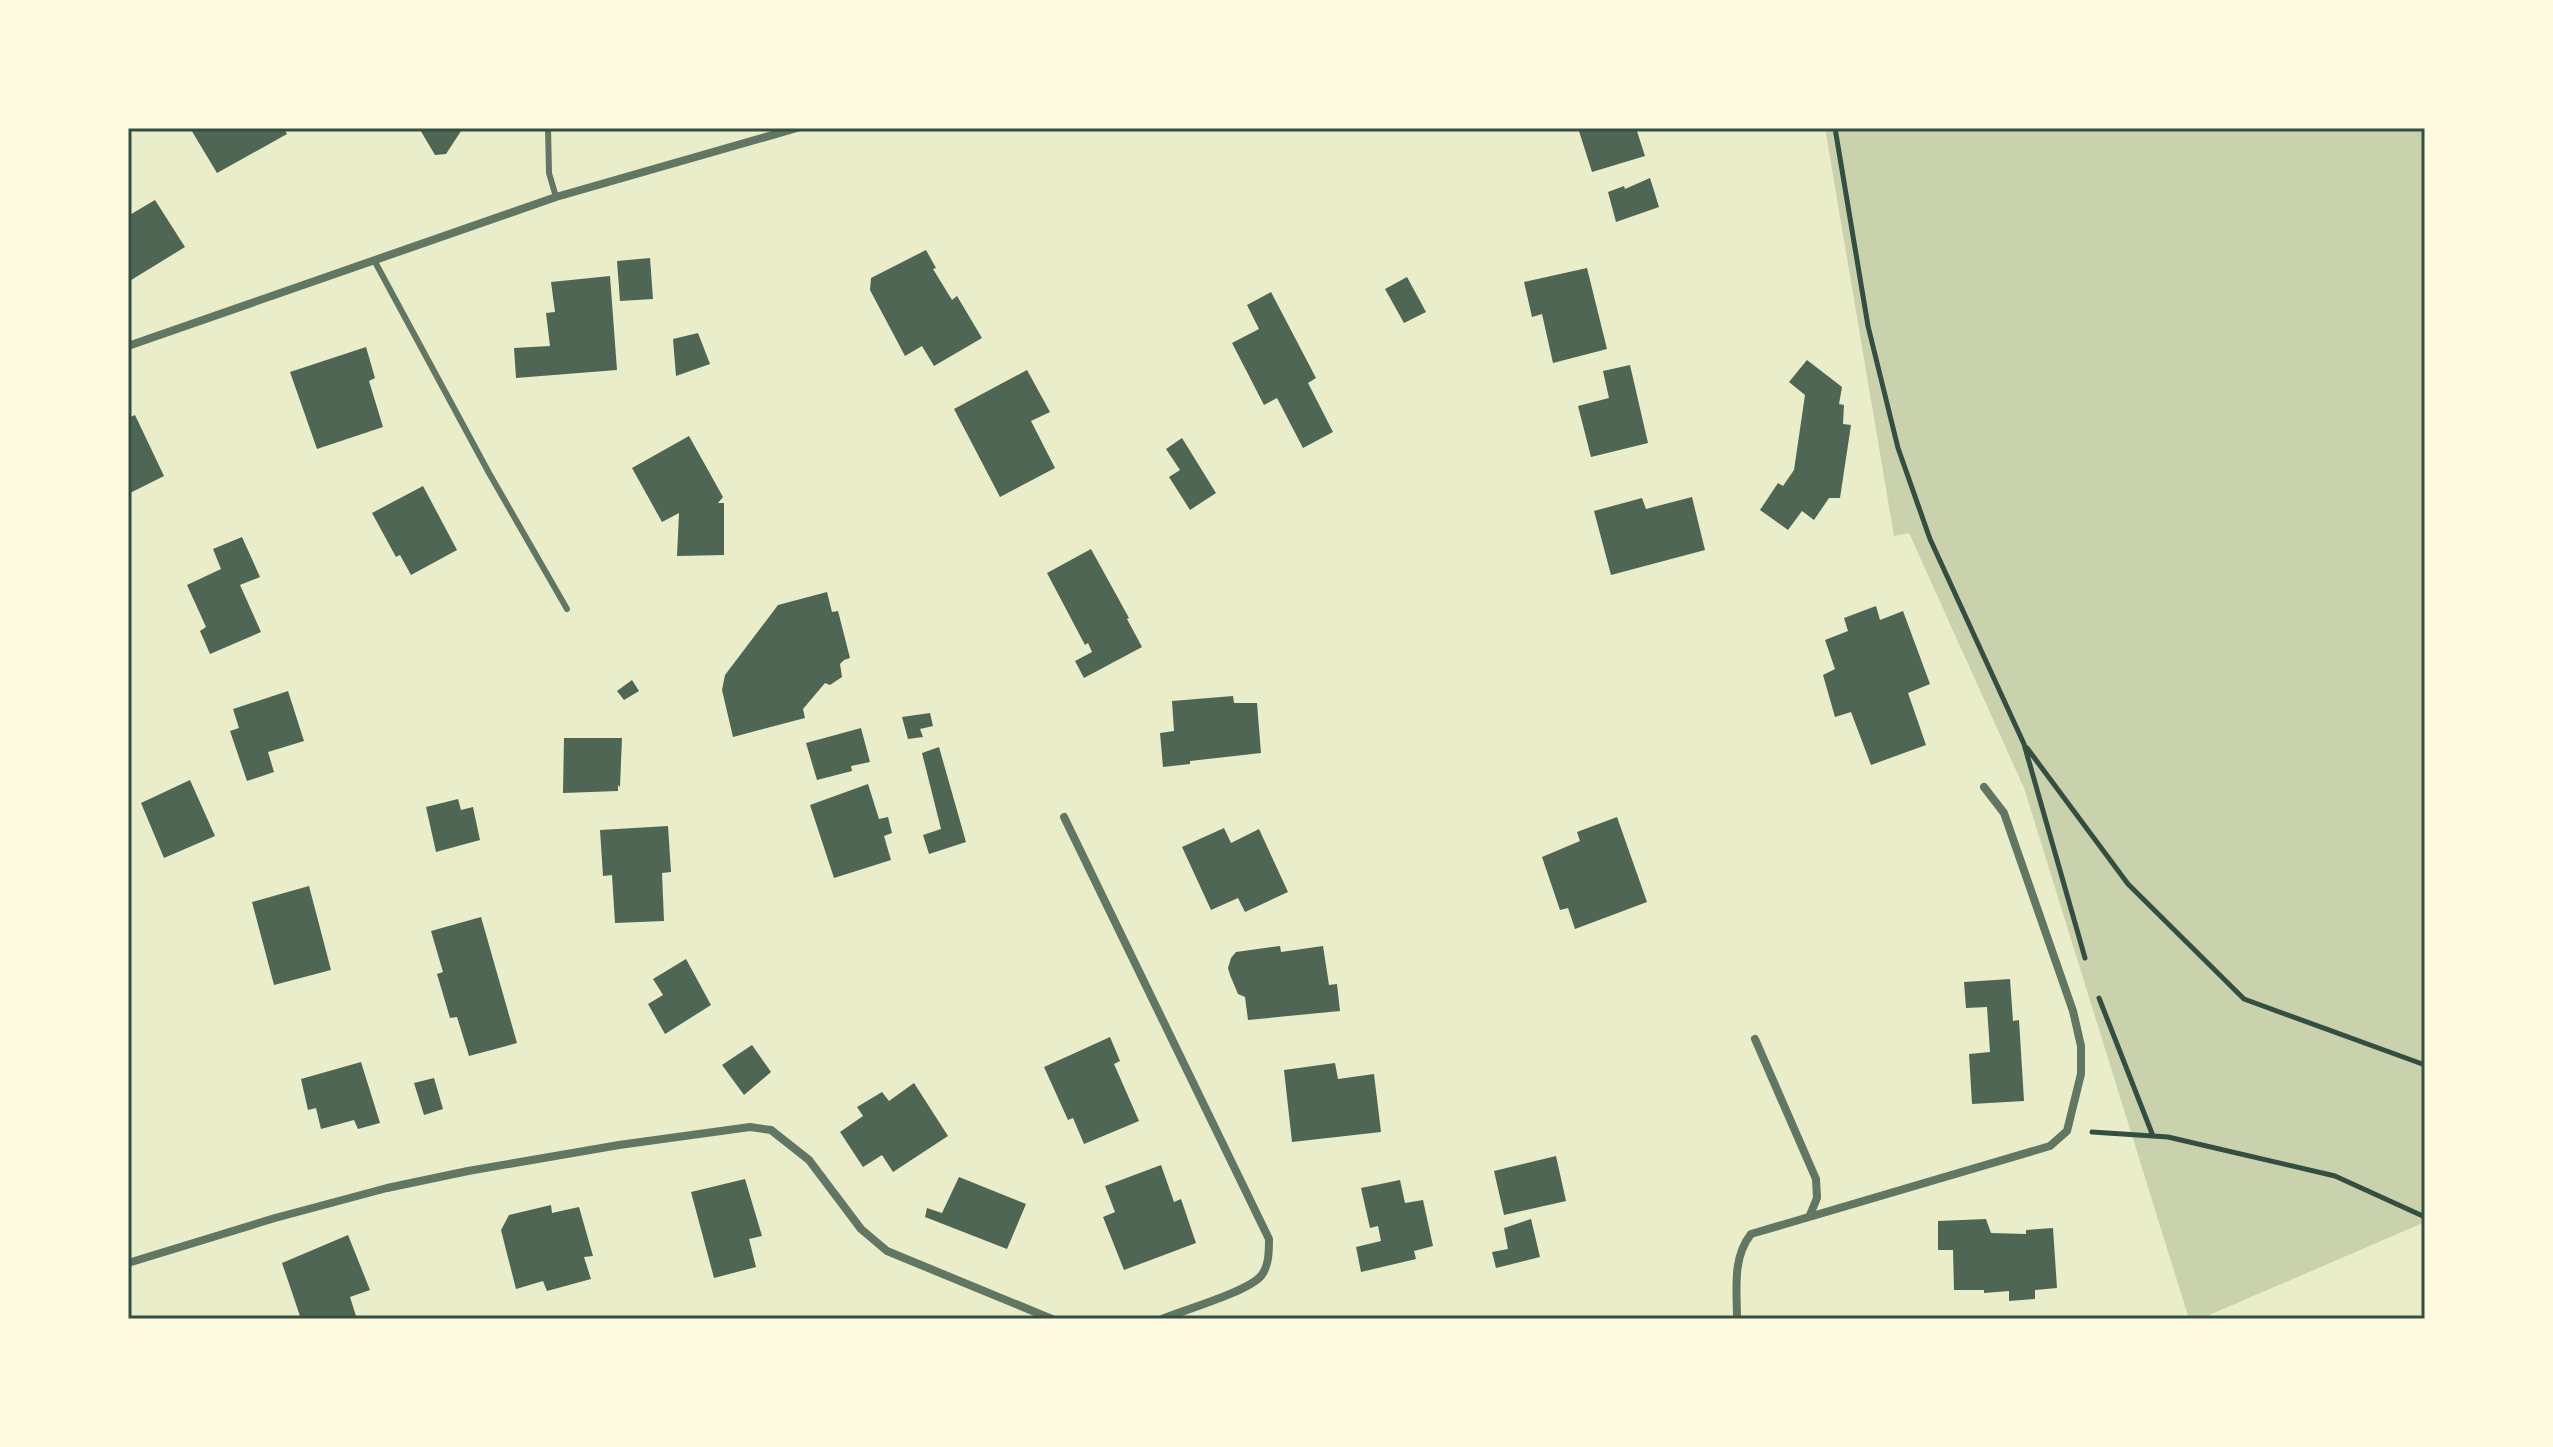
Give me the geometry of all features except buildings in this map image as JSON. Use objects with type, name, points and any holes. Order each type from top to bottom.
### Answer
[{"type":"street","points":[[128,346],[556,197],[797,128]]},
{"type":"street","points":[[1737,1319],[1738,1258],[1742,1245],[1751,1234],[2050,1146],[2067,1131],[2081,1074],[2081,1046],[2073,1011],[2004,813],[1984,787]]},
{"type":"street","points":[[1064,817],[1269,1239],[1269,1257],[1263,1274],[1250,1285],[1162,1319]]},
{"type":"street","points":[[1755,1039],[1816,1179],[1817,1198],[1810,1215]]},
{"type":"street","points":[[128,1263],[387,1188],[619,1145],[750,1127],[771,1130],[809,1160],[861,1229],[887,1251],[1052,1319]]},
{"type":"lane","points":[[548,128],[549,173],[556,197]]},
{"type":"lane","points":[[374,260],[489,473],[567,609]]},
{"type":"path","points":[[1835,128],[1868,326],[1898,448],[1930,539],[2024,744],[2086,961]]},
{"type":"path","points":[[2024,744],[2128,884],[2244,999],[2425,1065]]},
{"type":"path","points":[[2096,990],[2153,1136]]},
{"type":"path","points":[[2067,1131],[2168,1137],[2335,1176],[2425,1217]]},
{"type":"green space","points":[[1825,128],[2425,128],[2425,1222],[2200,1319],[2189,1319],[2024,788],[1909,533],[1894,536]]}]
